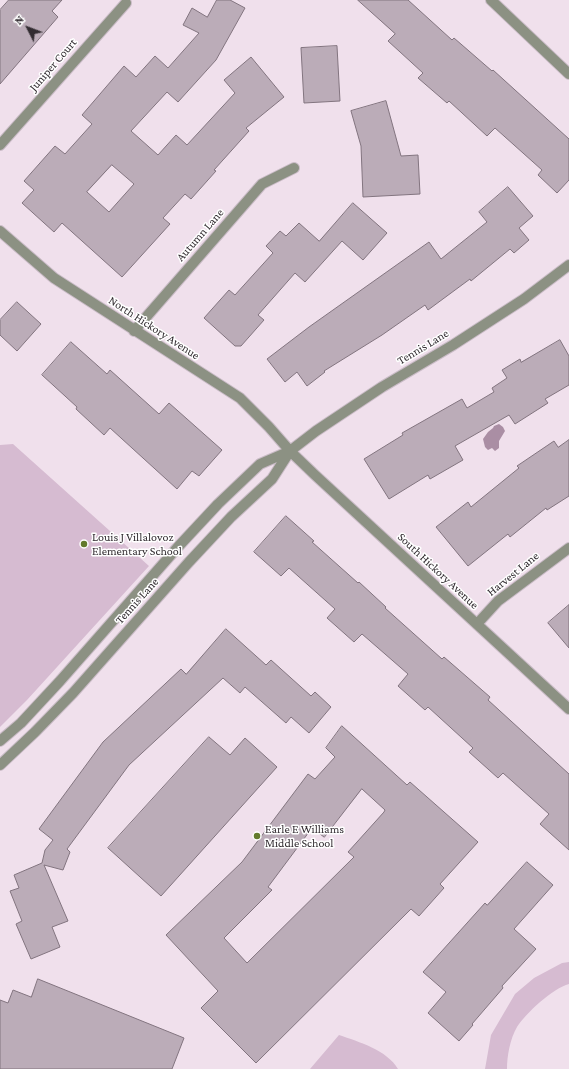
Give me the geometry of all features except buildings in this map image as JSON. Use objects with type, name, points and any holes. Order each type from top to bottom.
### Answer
[{"type":"street","points":[[491,0],[569,74]]},
{"type":"street","name":"Juniper Court","points":[[0,145],[126,3]]},
{"type":"street","name":"Autumn Lane","points":[[134,331],[262,184],[294,168]]},
{"type":"street","name":"North Hickory Avenue","points":[[0,230],[54,278],[240,398],[290,451]]},
{"type":"street","name":"Tennis Lane","points":[[0,741],[60,682],[177,548],[218,504],[260,464],[290,451],[316,431],[376,391],[453,345],[524,299],[569,265]]},
{"type":"street","name":"Tennis Lane","points":[[0,765],[73,693],[194,556],[231,517],[272,479],[290,451]]},
{"type":"street","name":"South Hickory Avenue","points":[[290,451],[569,709]]},
{"type":"street","name":"Harvest Lane","points":[[477,624],[498,601],[569,548]]},
{"type":"shaded area","points":[[499,424],[505,431],[499,441],[499,448],[495,451],[492,448],[488,450],[485,447],[483,439],[494,426]]},
{"type":"shaded area","name":"Louis J Villalovoz Elementary School","points":[[13,444],[149,566],[27,700],[0,727],[0,445]]},
{"type":"shaded area","points":[[569,962],[569,984],[555,990],[540,1002],[517,1027],[509,1048],[507,1069],[485,1069],[491,1035],[515,994],[534,978],[562,963]]},
{"type":"shaded area","points":[[339,1035],[364,1044],[380,1052],[393,1062],[398,1069],[310,1069]]},
{"type":"place","name":"Louis J Villalovoz Elementary School","points":[[84,544]]},
{"type":"place","name":"Earle E Williams Middle School","points":[[257,836]]}]
